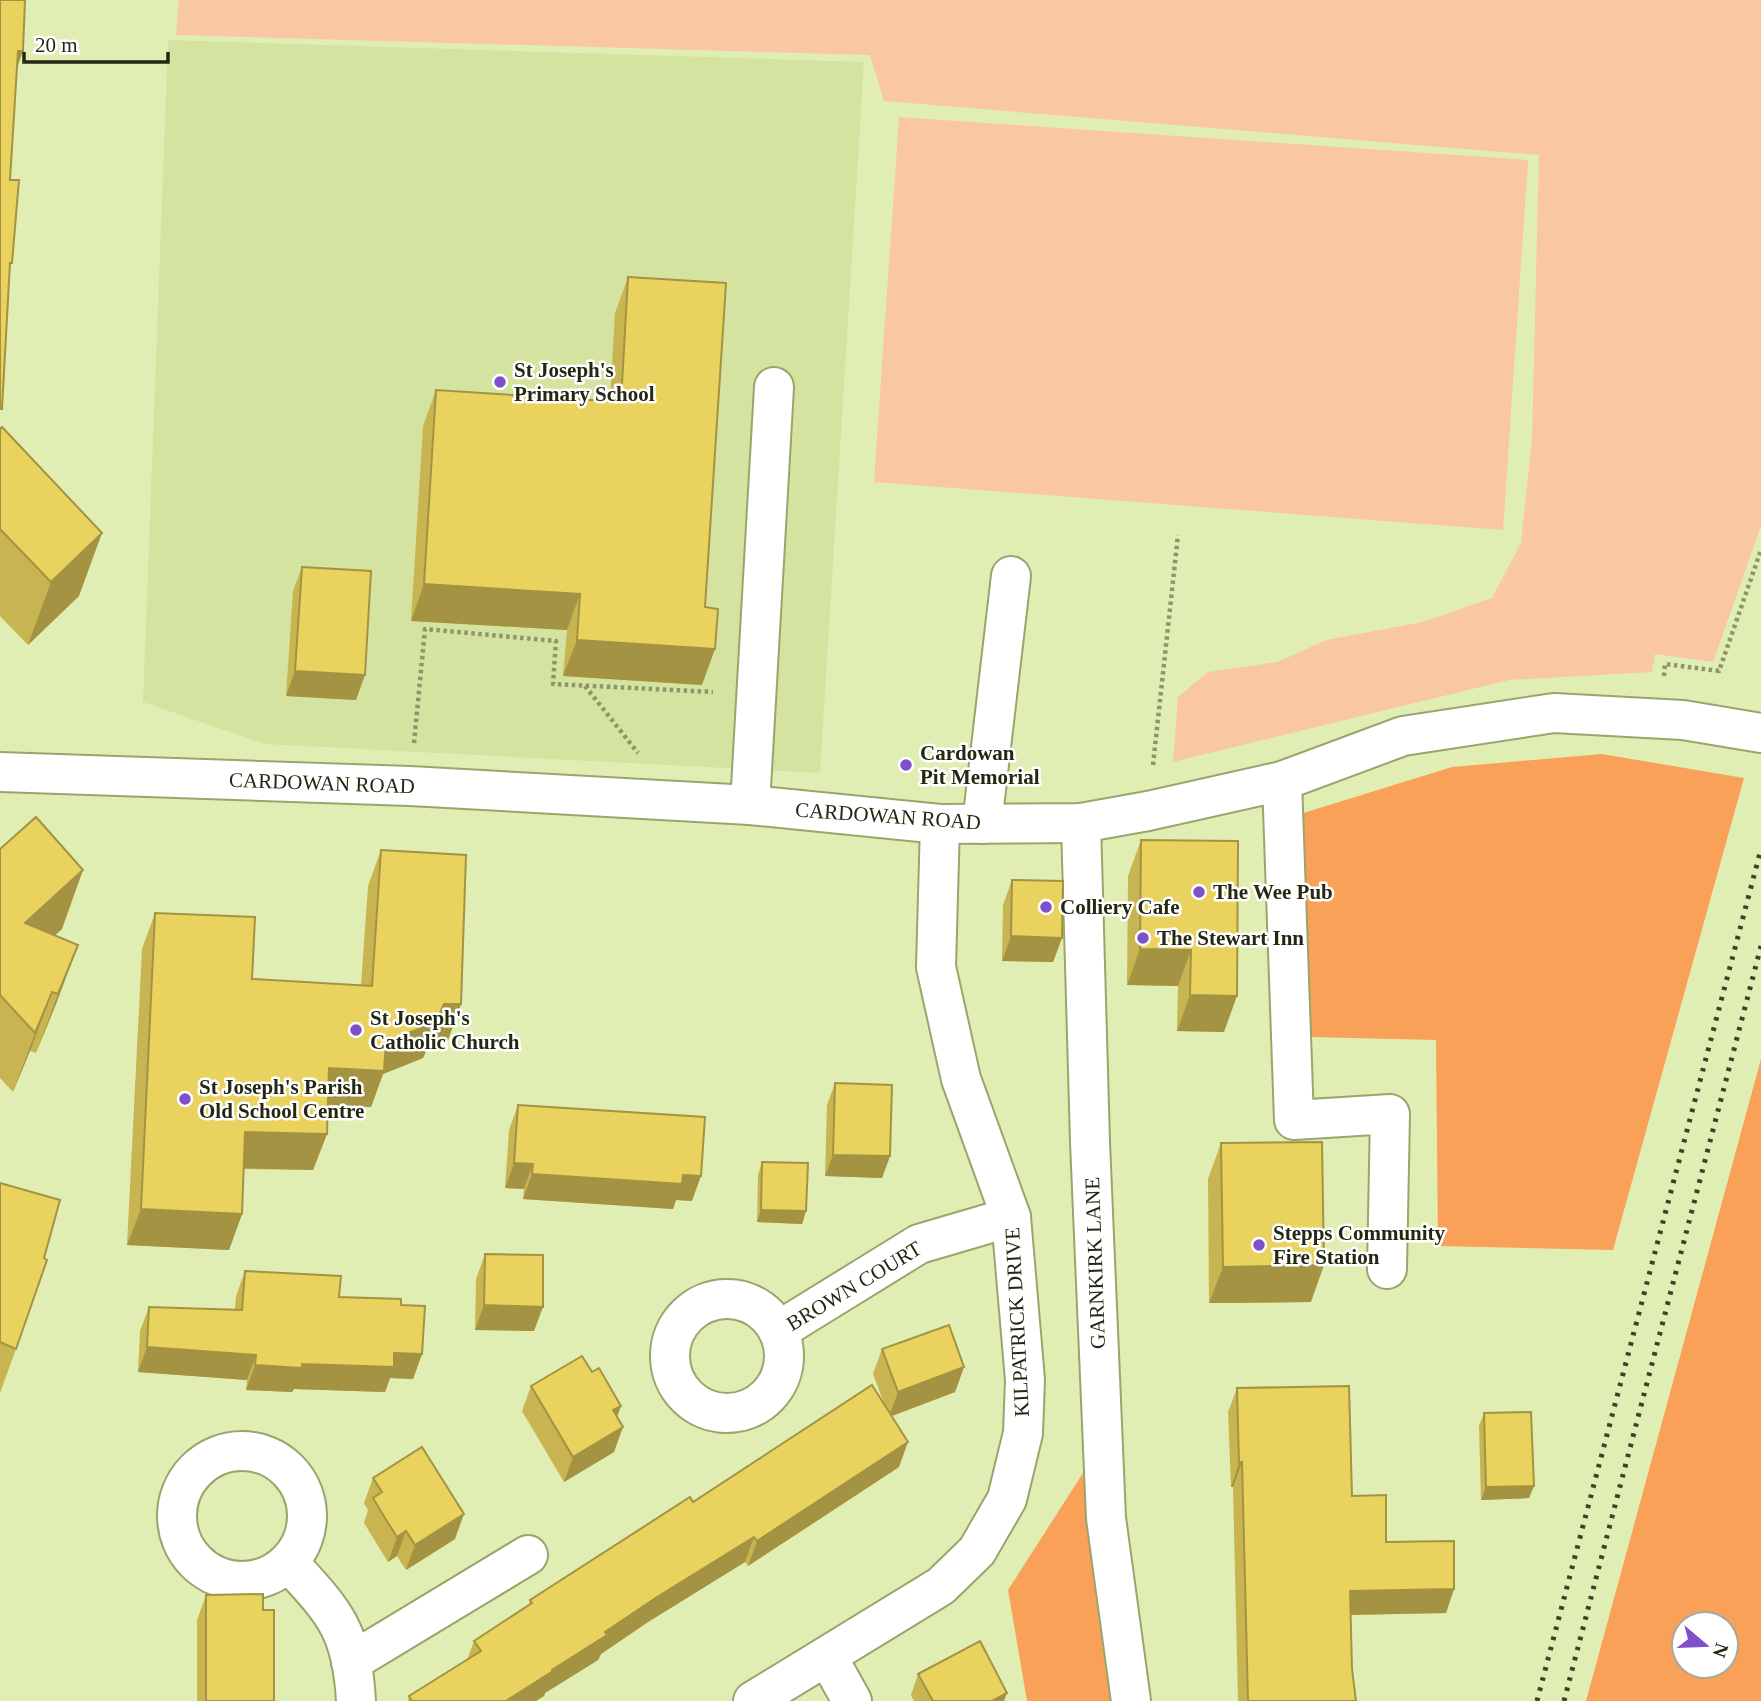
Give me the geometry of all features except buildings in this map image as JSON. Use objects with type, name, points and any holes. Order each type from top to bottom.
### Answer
[{"type":"street","points":[[750,805],[774,387]]},
{"type":"street","points":[[982,824],[1011,576]]},
{"type":"street","name":"CARDOWAN ROAD","points":[[0,772],[410,786],[750,805],[940,824],[1080,823],[1282,781],[1403,736],[1554,713],[1672,719],[1761,733]]},
{"type":"street","points":[[1282,781],[1294,1121],[1390,1114],[1387,1269]]},
{"type":"street","name":"GARNKIRK LANE","points":[[1080,823],[1106,1518],[1131,1701]]},
{"type":"street","name":"KILPATRICK DRIVE","points":[[753,1701],[941,1586],[977,1551],[1007,1499],[1023,1433],[1025,1380],[1011,1217],[961,1079],[936,967],[940,824]]},
{"type":"street","name":"BROWN COURT","points":[[778,1331],[919,1244],[1011,1217]]},
{"type":"street","points":[[351,1662],[528,1555]]},
{"type":"street","points":[[289,1563],[324,1600],[338,1621],[349,1645],[356,1701]]},
{"type":"street","points":[[827,1656],[852,1701]]},
{"type":"path","points":[[1148,811],[1178,535]]},
{"type":"path","points":[[1672,719],[1665,664],[1718,671],[1761,550]]},
{"type":"path","points":[[410,786],[425,629],[556,641],[553,684],[756,694]]},
{"type":"path","points":[[584,685],[677,801]]},
{"type":"shaded area","points":[[179,0],[1761,0],[1761,526],[1713,662],[1655,654],[1652,672],[1509,680],[1173,762],[1178,697],[1208,672],[1278,662],[1326,640],[1423,622],[1492,598],[1521,543],[1532,441],[1539,155],[884,101],[870,55],[176,35]]},
{"type":"shaded area","name":"St Joseph's Primary School","points":[[168,40],[864,62],[820,773],[265,744],[143,702]]},
{"type":"shaded area","points":[[899,117],[1528,160],[1503,530],[874,482]]},
{"type":"shaded area","points":[[1602,754],[1744,778],[1613,1250],[1438,1246],[1436,1040],[1310,1037],[1297,815],[1452,767]]},
{"type":"shaded area","points":[[1761,1059],[1761,1701],[1586,1701]]},
{"type":"shaded area","points":[[1083,1473],[1117,1701],[1027,1701],[1008,1590]]},
{"type":"railway","points":[[1537,1701],[1761,849]]},
{"type":"railway","points":[[1564,1701],[1761,946]]},
{"type":"place","name":"St Joseph's Primary School","points":[[500,382]]},
{"type":"place","name":"Cardowan Pit Memorial","points":[[906,765]]},
{"type":"place","name":"The Wee Pub","points":[[1199,892]]},
{"type":"place","name":"Colliery Cafe","points":[[1046,907]]},
{"type":"place","name":"The Stewart Inn","points":[[1143,938]]},
{"type":"place","name":"St Joseph's Catholic Church","points":[[356,1030]]},
{"type":"place","name":"St Joseph's Parish Old School Centre","points":[[185,1099]]},
{"type":"place","name":"Stepps Community Fire Station","points":[[1259,1245]]}]
